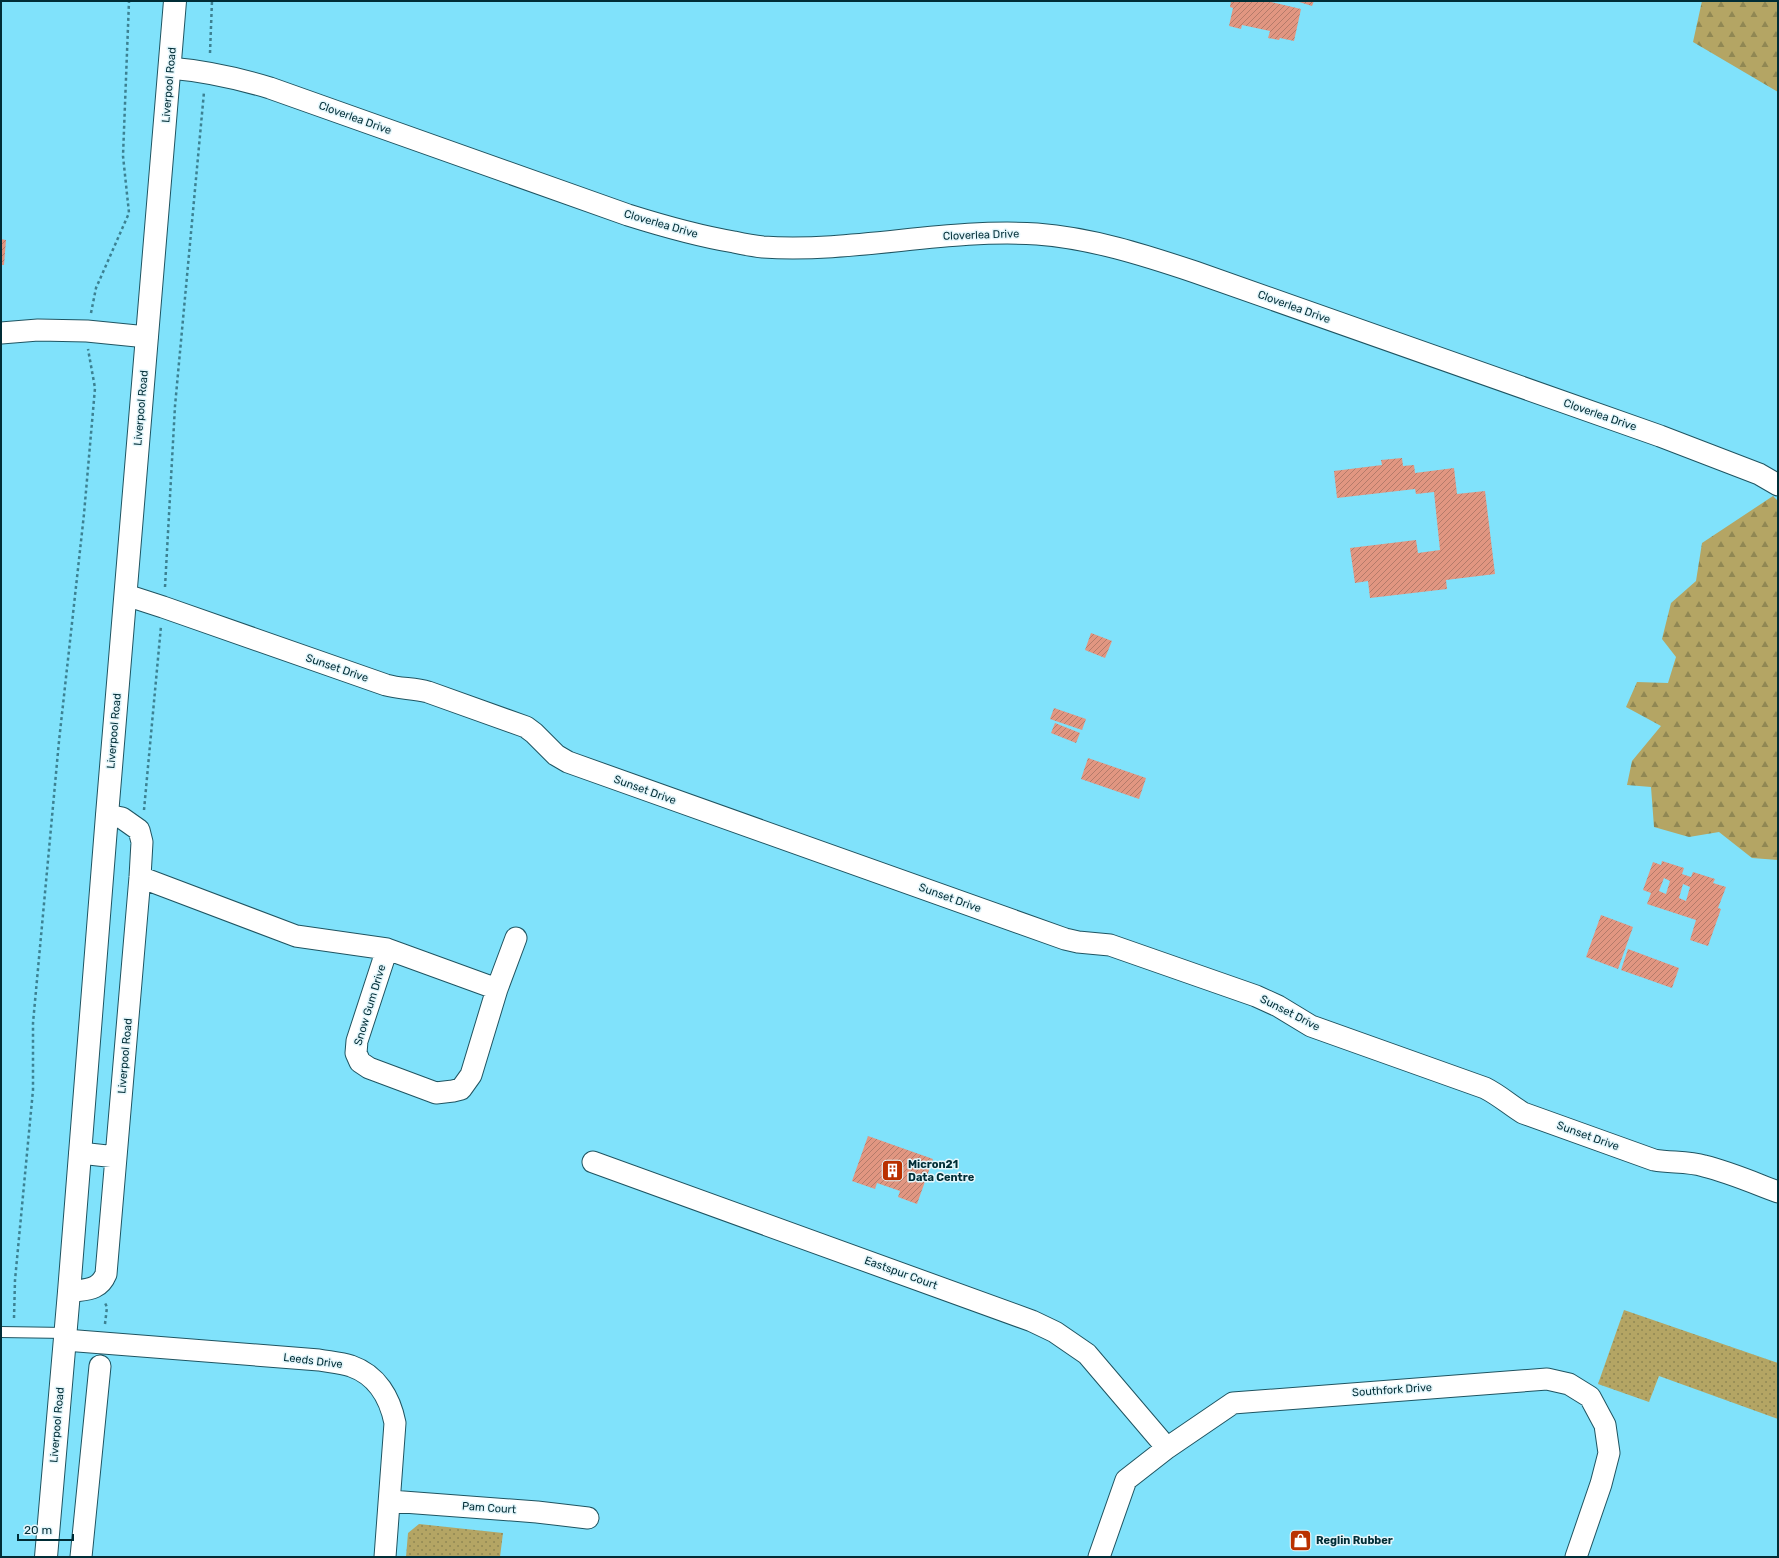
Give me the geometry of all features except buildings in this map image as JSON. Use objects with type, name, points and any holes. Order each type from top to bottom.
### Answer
[{"type":"main road","name":"Liverpool Road","points":[[46,1557],[175,1]]},
{"type":"street","name":"Cloverlea Drive","points":[[170,68],[206,71],[234,77],[270,88],[628,216],[715,239],[762,247],[808,248],[859,245],[957,235],[990,233],[1038,234],[1078,240],[1123,250],[1195,272],[1660,436],[1758,474],[1778,485]]},
{"type":"street","points":[[1,333],[38,330],[87,331],[147,337]]},
{"type":"street","name":"Sunset Drive","points":[[126,596],[163,607],[386,685],[396,688],[415,688],[515,722],[534,733],[556,755],[568,762],[1042,931],[1078,942],[1110,945],[1256,996],[1278,1006],[1311,1026],[1485,1088],[1500,1096],[1523,1113],[1654,1160],[1670,1163],[1690,1163],[1704,1166],[1778,1192]]},
{"type":"street","points":[[107,815],[122,818],[140,830]]},
{"type":"street","name":"Liverpool Road","points":[[69,1292],[95,1288],[102,1283],[106,1274],[140,877],[142,842],[140,830]]},
{"type":"street","name":"Snow Gum Drive","points":[[140,877],[296,936],[387,949],[497,989]]},
{"type":"street","name":"Snow Gum Drive","points":[[387,949],[357,1041],[356,1053],[360,1062],[369,1068],[436,1093],[461,1089],[471,1075],[497,989],[516,938]]},
{"type":"street","points":[[80,1153],[116,1157]]},
{"type":"street","name":"Eastspur Court","points":[[593,1162],[1032,1321],[1055,1332],[1087,1354],[1168,1448]]},
{"type":"street","name":"Leeds Drive","points":[[65,1336],[320,1360],[352,1367],[368,1376],[381,1388],[392,1406],[395,1423],[385,1557]]},
{"type":"street","points":[[81,1557],[100,1366]]},
{"type":"street","name":"Southfork Drive","points":[[1099,1557],[1126,1480],[1168,1448],[1233,1403],[1547,1379],[1570,1384],[1590,1397],[1606,1425],[1609,1453],[1601,1484],[1576,1557]]},
{"type":"street","name":"Pam Court","points":[[390,1501],[537,1512],[588,1518]]},
{"type":"lane","points":[[1,1332],[13,1331],[65,1336]]},
{"type":"path","points":[[13,1331],[15,1280],[33,1090],[33,1024],[58,749],[84,514],[94,388],[88,355],[87,331],[96,288],[129,213],[123,156],[129,1]]},
{"type":"path","points":[[140,830],[143,818],[163,607],[175,406],[206,71],[210,51],[212,1]]},
{"type":"green space","points":[[1702,1],[1778,1],[1778,92],[1693,42]]},
{"type":"green space","points":[[1773,496],[1778,501],[1778,860],[1752,858],[1719,832],[1689,837],[1654,827],[1651,787],[1627,785],[1632,761],[1661,726],[1626,707],[1637,682],[1668,683],[1676,657],[1662,639],[1671,603],[1696,581],[1702,543]]},
{"type":"green space","points":[[1624,1310],[1778,1363],[1778,1419],[1659,1376],[1649,1402],[1598,1384]]},
{"type":"green space","points":[[419,1524],[503,1533],[500,1557],[406,1557],[408,1533]]},
{"type":"place","name":"Micron21 Data Centre","points":[[893,1170]]},
{"type":"place","name":"Reglin Rubber","points":[[1301,1540]]}]
